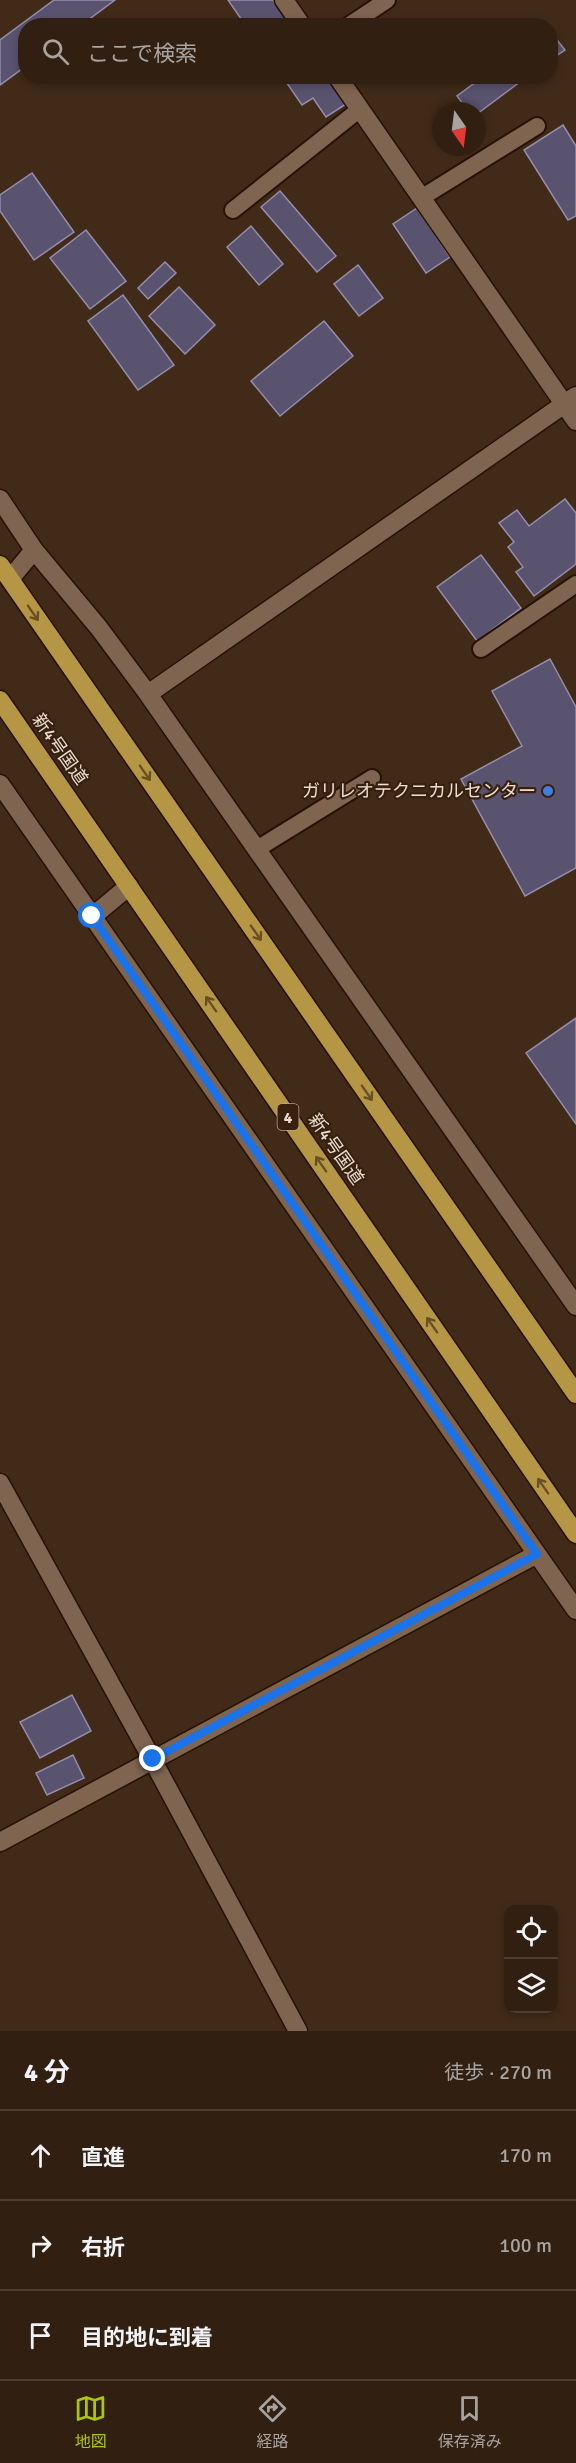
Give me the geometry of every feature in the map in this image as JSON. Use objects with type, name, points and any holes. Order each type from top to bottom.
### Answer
[{"type":"highway","points":[[5,572],[576,1394]]},
{"type":"highway","name":"新4号国道","points":[[0,700],[576,1534]]},
{"type":"street","points":[[284,0],[296,18]]},
{"type":"street","points":[[343,84],[421,198],[570,400],[576,421]]},
{"type":"street","points":[[148,694],[570,400]]},
{"type":"street","points":[[0,499],[34,550],[99,628],[148,694],[576,1306]]},
{"type":"street","points":[[5,572],[34,550]]},
{"type":"street","points":[[0,784],[576,1610]]},
{"type":"street","points":[[92,916],[129,886]]},
{"type":"street","points":[[0,1483],[153,1759],[298,2031]]},
{"type":"street","points":[[0,1842],[537,1554]]},
{"type":"lane","points":[[360,18],[387,0]]},
{"type":"lane","points":[[233,210],[360,109]]},
{"type":"lane","points":[[421,198],[537,126]]},
{"type":"lane","points":[[482,649],[576,584]]},
{"type":"lane","points":[[257,849],[372,778]]},
{"type":"building","points":[[54,0],[115,0],[91,18],[30,18]]},
{"type":"building","points":[[228,0],[273,0],[285,18],[240,18]]},
{"type":"building","points":[[18,27],[18,72],[0,85],[0,40]]},
{"type":"building","points":[[558,41],[565,50],[558,55]]},
{"type":"building","points":[[288,84],[332,84],[346,104],[326,117],[313,98],[302,105]]},
{"type":"building","points":[[473,84],[517,84],[486,107],[486,102],[461,102],[457,96]]},
{"type":"building","points":[[563,125],[576,146],[576,216],[568,220],[524,150]]},
{"type":"building","points":[[32,173],[74,232],[34,260],[0,211],[0,195]]},
{"type":"building","points":[[280,191],[336,256],[317,272],[261,207]]},
{"type":"building","points":[[417,208],[450,257],[426,273],[393,224]]},
{"type":"building","points":[[251,226],[283,264],[259,285],[227,247]]},
{"type":"building","points":[[86,230],[126,281],[90,309],[50,258]]},
{"type":"building","points":[[165,262],[176,273],[148,299],[138,288]]},
{"type":"building","points":[[358,265],[383,298],[359,316],[334,284]]},
{"type":"building","points":[[179,287],[215,325],[185,354],[149,316]]},
{"type":"building","points":[[123,295],[174,365],[138,390],[88,321]]},
{"type":"building","points":[[324,321],[353,356],[280,416],[251,381]]},
{"type":"building","points":[[565,499],[576,513],[576,564],[534,596],[516,572],[523,567],[508,547],[514,542],[499,523],[517,510],[529,526]]},
{"type":"building","points":[[481,555],[521,608],[477,641],[437,587]]},
{"type":"building","points":[[550,659],[576,707],[576,868],[525,896],[461,779],[522,746],[492,691]]},
{"type":"building","points":[[576,1018],[576,1124],[526,1053]]},
{"type":"building","points":[[72,1695],[91,1731],[40,1758],[20,1722]]},
{"type":"building","points":[[73,1755],[84,1778],[47,1795],[36,1773]]},
{"type":"place","name":"ガリレオテクニカルセンター","points":[[548,791]]},
{"type":"route","points":[[92,916],[537,1554],[153,1759]]}]
